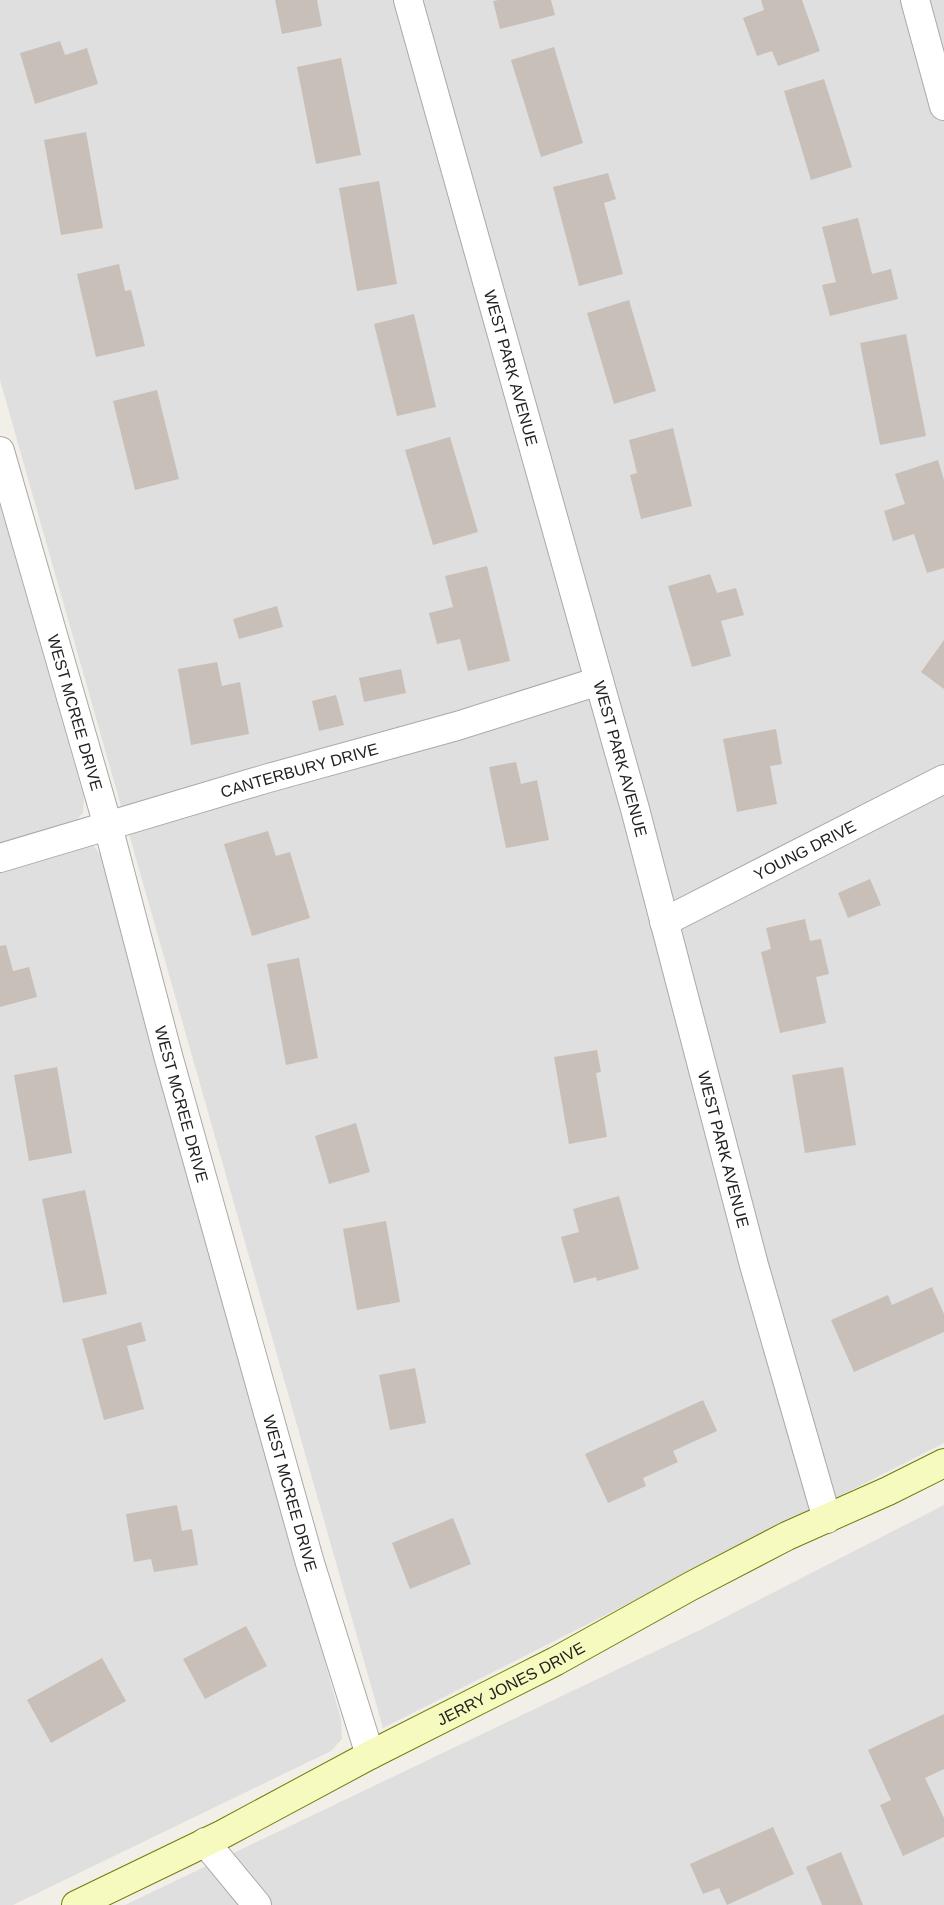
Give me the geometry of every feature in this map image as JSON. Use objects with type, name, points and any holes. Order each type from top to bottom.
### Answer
[{"type":"main road","name":"JERRY JONES DRIVE","points":[[76,1905],[205,1842],[370,1755],[556,1661],[778,1541],[944,1463]]},
{"type":"street","name":"WEST PARK AVENUE","points":[[408,0],[599,681],[754,1265],[827,1519]]},
{"type":"street","points":[[915,0],[944,106]]},
{"type":"street","name":"WEST MCREE DRIVE","points":[[0,451],[108,826],[172,1068],[304,1544],[370,1755]]},
{"type":"street","name":"CANTERBURY DRIVE","points":[[0,858],[265,779],[457,726],[599,681]]},
{"type":"street","name":"YOUNG DRIVE","points":[[664,922],[944,779]]},
{"type":"street","points":[[205,1842],[257,1905]]},
{"type":"shaded area","points":[[0,0],[944,0],[944,1443],[383,1728],[0,380]]},
{"type":"shaded area","points":[[0,505],[84,798],[83,813],[73,823],[0,843]]},
{"type":"shaded area","points":[[93,845],[103,858],[341,1720],[342,1739],[331,1751],[13,1905],[0,1905],[0,870]]},
{"type":"shaded area","points":[[944,1505],[944,1905],[125,1905],[706,1627]]},
{"type":"building","points":[[275,0],[317,0],[322,26],[282,34]]},
{"type":"building","points":[[551,0],[555,15],[500,29],[493,1]]},
{"type":"building","points":[[761,0],[802,0],[820,51],[778,66],[772,51],[757,56],[743,18],[764,10]]},
{"type":"building","points":[[60,41],[65,55],[87,48],[98,84],[35,104],[20,53]]},
{"type":"building","points":[[554,47],[583,143],[541,157],[511,60]]},
{"type":"building","points":[[341,58],[361,155],[316,164],[297,67]]},
{"type":"building","points":[[824,79],[852,167],[811,180],[784,91]]},
{"type":"building","points":[[86,132],[103,228],[61,235],[44,140]]},
{"type":"building","points":[[608,173],[616,199],[604,203],[623,274],[579,286],[553,187]]},
{"type":"building","points":[[379,181],[397,284],[357,291],[339,188]]},
{"type":"building","points":[[858,218],[872,274],[891,269],[898,299],[830,316],[822,285],[836,282],[822,227]]},
{"type":"building","points":[[119,264],[125,291],[131,290],[145,346],[96,357],[77,274]]},
{"type":"building","points":[[629,300],[656,391],[614,404],[587,313]]},
{"type":"building","points":[[414,314],[436,407],[397,416],[374,324]]},
{"type":"building","points":[[906,334],[926,436],[880,445],[860,343]]},
{"type":"building","points":[[157,390],[179,479],[135,490],[113,401]]},
{"type":"building","points":[[673,428],[692,506],[641,519],[630,475],[637,473],[629,440]]},
{"type":"building","points":[[450,437],[478,532],[433,545],[405,450]]},
{"type":"building","points":[[938,460],[944,480],[944,568],[927,573],[914,534],[893,541],[884,511],[905,504],[895,474]]},
{"type":"building","points":[[487,566],[510,661],[468,671],[460,639],[437,644],[429,613],[453,607],[445,576]]},
{"type":"building","points":[[710,574],[717,593],[736,588],[744,615],[721,621],[731,656],[692,667],[668,586]]},
{"type":"building","points":[[277,606],[283,627],[239,639],[233,619]]},
{"type":"building","points":[[944,640],[944,689],[921,672]]},
{"type":"building","points":[[217,662],[222,686],[240,682],[249,734],[191,745],[178,669]]},
{"type":"building","points":[[401,669],[406,693],[364,702],[359,678]]},
{"type":"building","points":[[336,695],[344,725],[319,731],[312,701]]},
{"type":"building","points":[[776,729],[782,764],[770,766],[777,804],[737,812],[723,739]]},
{"type":"building","points":[[516,762],[521,784],[537,780],[549,840],[506,848],[489,767]]},
{"type":"building","points":[[268,831],[276,856],[290,852],[310,918],[252,936],[224,844]]},
{"type":"building","points":[[870,879],[881,905],[848,918],[838,893]]},
{"type":"building","points":[[805,919],[810,941],[821,939],[829,974],[816,977],[826,1023],[780,1033],[761,952],[771,949],[766,928]]},
{"type":"building","points":[[6,945],[13,971],[29,967],[37,997],[0,1007],[0,946]]},
{"type":"building","points":[[299,958],[318,1058],[286,1065],[267,964]]},
{"type":"building","points":[[597,1050],[601,1072],[596,1073],[607,1137],[569,1144],[554,1057]]},
{"type":"building","points":[[57,1067],[72,1153],[29,1161],[14,1075]]},
{"type":"building","points":[[843,1067],[856,1145],[805,1153],[792,1075]]},
{"type":"building","points":[[356,1123],[370,1172],[329,1184],[315,1136]]},
{"type":"building","points":[[85,1190],[107,1294],[63,1303],[42,1199]]},
{"type":"building","points":[[619,1196],[639,1269],[597,1281],[596,1277],[574,1283],[561,1237],[579,1232],[573,1209]]},
{"type":"building","points":[[386,1221],[400,1302],[357,1310],[343,1229]]},
{"type":"building","points":[[932,1287],[944,1314],[944,1332],[854,1372],[831,1320],[888,1295],[892,1305]]},
{"type":"building","points":[[141,1322],[146,1341],[127,1346],[144,1409],[104,1420],[82,1339]]},
{"type":"building","points":[[415,1368],[426,1423],[390,1430],[379,1375]]},
{"type":"building","points":[[703,1400],[717,1431],[673,1451],[678,1462],[643,1478],[646,1486],[608,1503],[585,1454]]},
{"type":"building","points":[[177,1505],[182,1531],[192,1529],[198,1565],[154,1572],[151,1559],[134,1562],[126,1514]]},
{"type":"building","points":[[453,1518],[471,1564],[410,1589],[392,1543]]},
{"type":"building","points":[[246,1626],[267,1666],[205,1699],[183,1659]]},
{"type":"building","points":[[102,1658],[126,1701],[51,1743],[27,1700]]},
{"type":"building","points":[[944,1714],[944,1769],[925,1778],[944,1818],[944,1837],[903,1856],[880,1805],[891,1800],[868,1750]]},
{"type":"building","points":[[773,1827],[794,1874],[727,1905],[719,1888],[703,1894],[690,1864]]},
{"type":"building","points":[[841,1852],[863,1905],[822,1905],[806,1867]]}]
